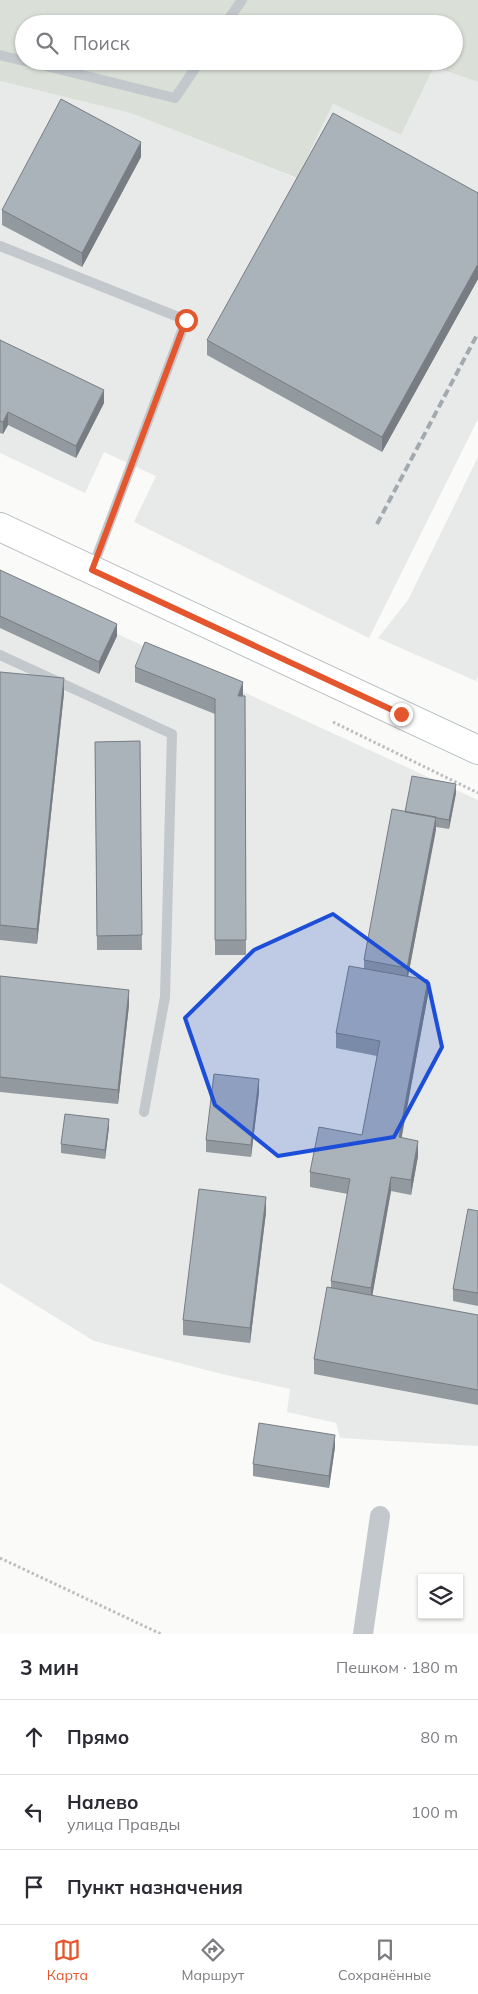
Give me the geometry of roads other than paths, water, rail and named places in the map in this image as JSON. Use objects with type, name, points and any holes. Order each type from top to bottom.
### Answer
[{"type":"street","points":[[0,527],[478,750]]},
{"type":"street","points":[[363,1634],[380,1516]]},
{"type":"lane","points":[[231,15],[242,0]]},
{"type":"lane","points":[[0,55],[15,59]]},
{"type":"lane","points":[[61,70],[175,98],[194,70]]},
{"type":"lane","points":[[0,246],[186,320],[92,570]]},
{"type":"lane","points":[[0,655],[172,734],[165,997],[144,1112]]},
{"type":"railway","points":[[377,524],[478,333]]}]
